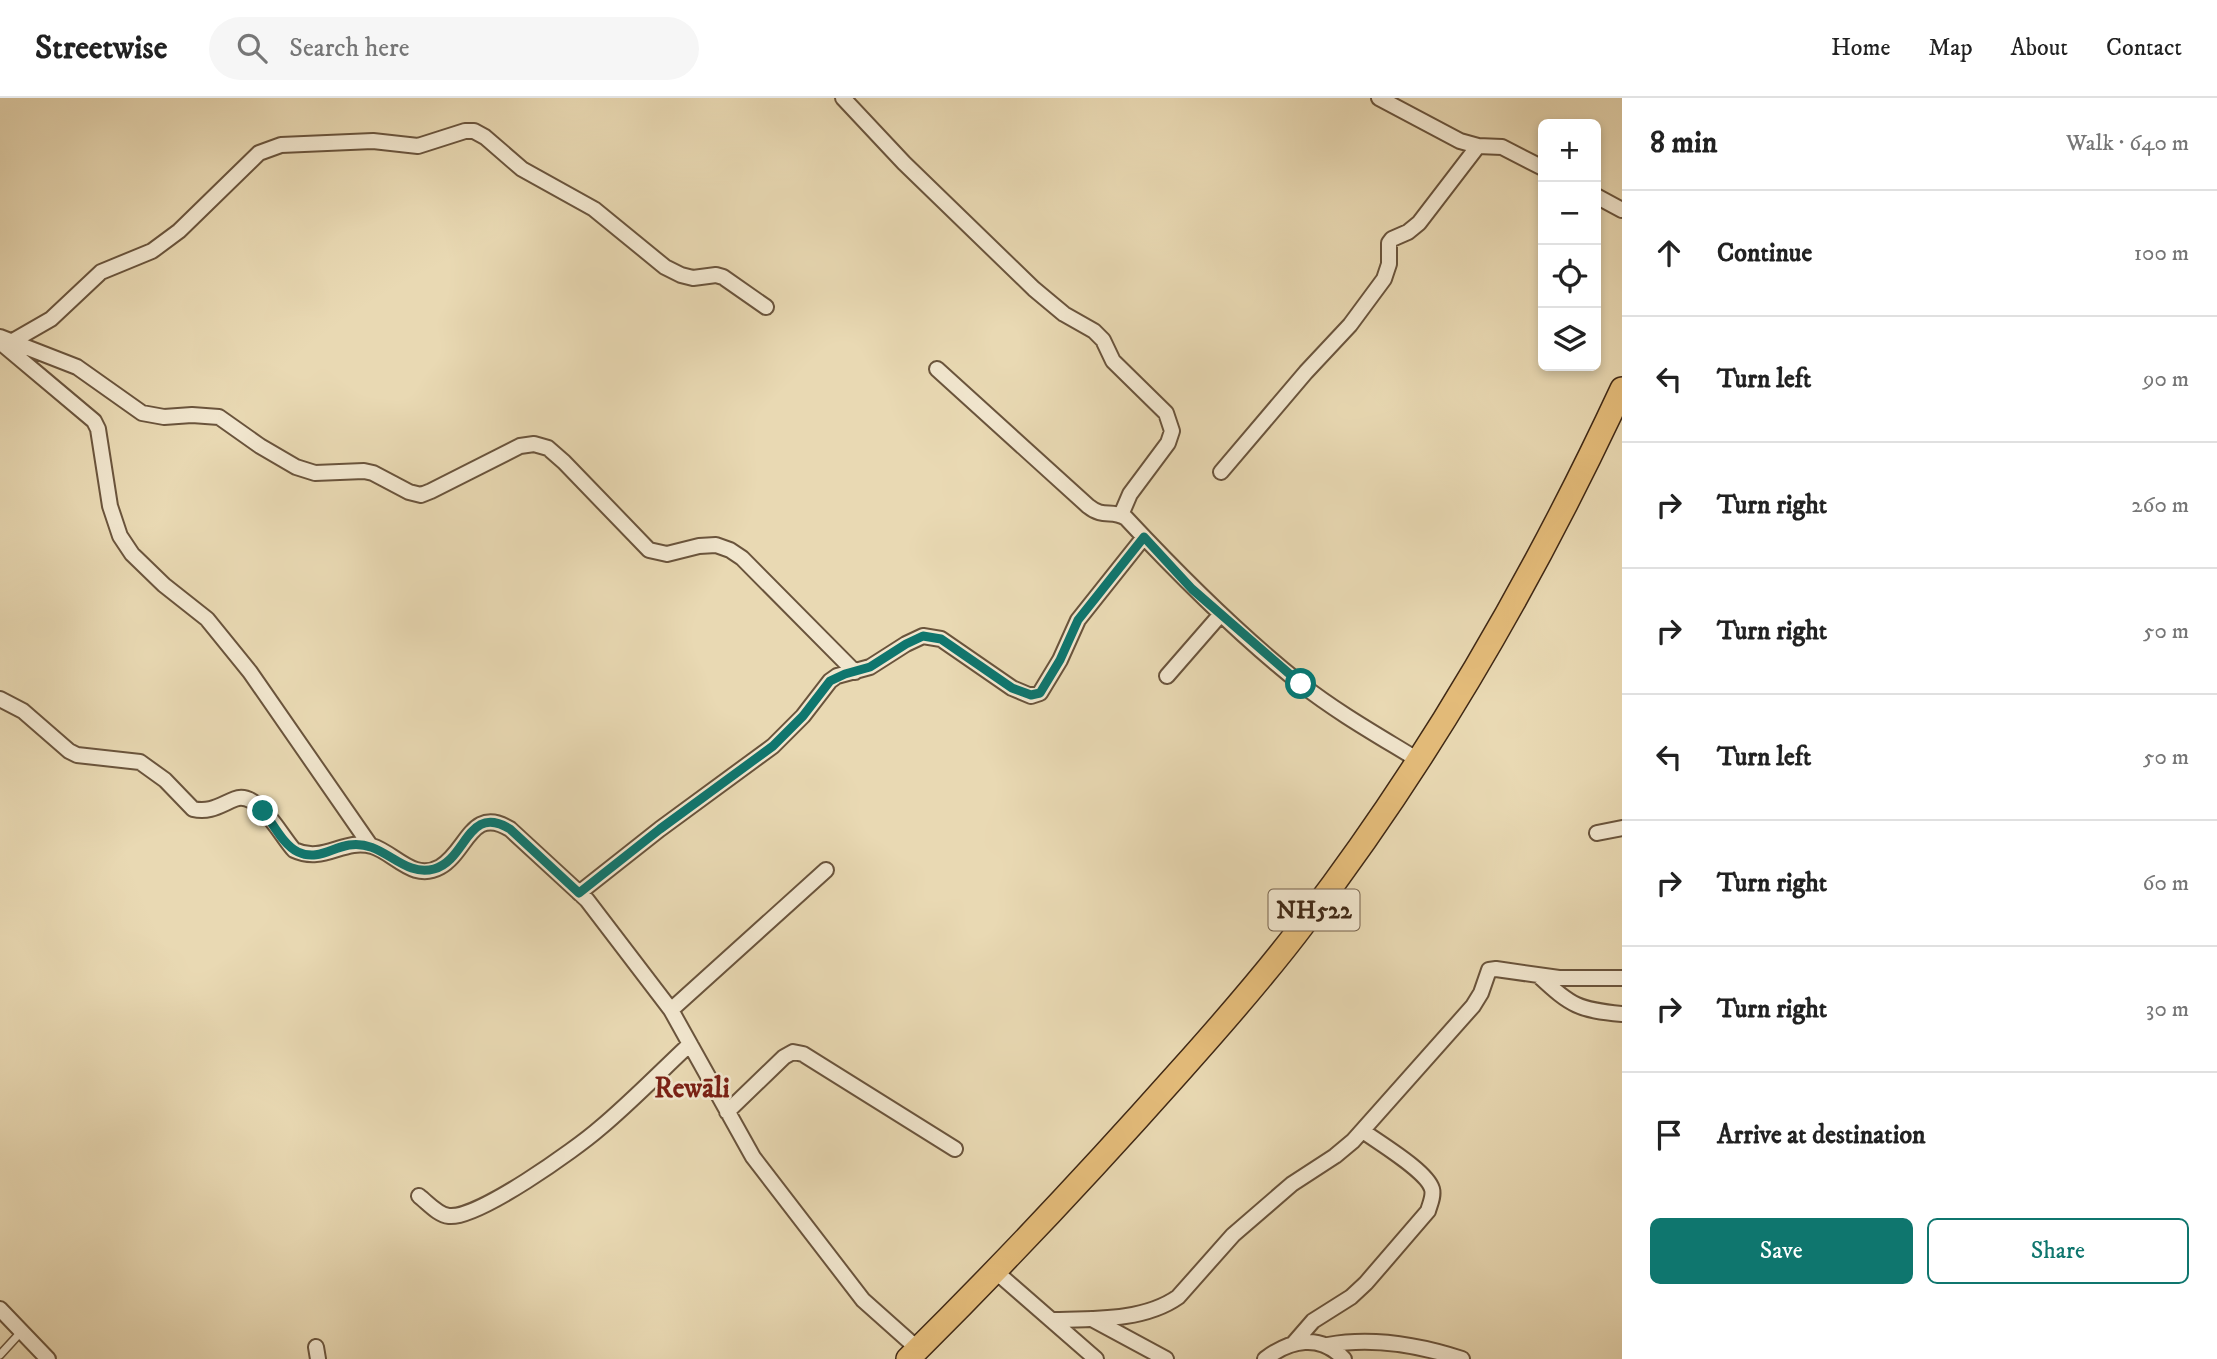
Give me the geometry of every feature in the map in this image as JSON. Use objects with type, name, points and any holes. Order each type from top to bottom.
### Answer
[{"type":"highway","name":"NH522","points":[[913,1354],[1139,1119],[1219,1028],[1305,923],[1418,760],[1531,572],[1567,505],[1622,389]]},
{"type":"street","points":[[842,98],[904,163],[1034,289],[1064,314],[1094,331],[1103,340],[1113,361],[1166,413],[1172,431],[1168,443],[1130,494],[1121,515]]},
{"type":"street","points":[[1379,98],[1460,141],[1478,146],[1502,146],[1538,165]]},
{"type":"street","points":[[4,340],[51,319],[101,272],[144,256],[170,238],[259,153],[281,145],[323,142],[373,141],[418,146],[465,131],[474,131],[485,137],[522,169],[594,209],[665,267],[693,278],[716,275],[723,277],[766,307]]},
{"type":"street","points":[[1220,472],[1350,325],[1384,279],[1389,264],[1389,243],[1419,223],[1478,146]]},
{"type":"street","points":[[1601,199],[1622,210]]},
{"type":"street","points":[[4,340],[77,367],[142,413],[164,417],[192,415],[219,418],[296,467],[315,473],[373,473],[409,492],[421,495],[520,446],[534,444],[548,448],[564,461],[649,550],[667,554],[716,545],[742,558],[855,672]]},
{"type":"street","points":[[4,340],[94,421],[98,429],[110,506],[121,536],[132,554],[164,585],[207,619],[250,672],[370,845],[418,871],[432,870],[441,867],[476,827],[484,823],[500,823],[510,829],[579,893],[671,1010],[752,1157],[863,1300],[913,1354]]},
{"type":"street","points":[[937,369],[1088,506],[1100,514],[1121,515],[1192,589],[1301,684],[1418,760]]},
{"type":"street","points":[[579,893],[773,746],[803,716],[830,681],[870,667],[923,636],[941,639],[1012,688],[1031,695],[1040,693],[1060,660],[1078,620],[1144,537]]},
{"type":"street","points":[[1167,676],[1221,614]]},
{"type":"street","points":[[0,699],[23,711],[77,755],[140,762],[159,775],[193,809],[210,810],[237,798],[248,798],[255,802],[294,850],[301,853],[314,856],[350,845],[370,845]]},
{"type":"street","points":[[1597,833],[1622,828]]},
{"type":"street","points":[[671,1010],[825,870]]},
{"type":"street","points":[[1054,1320],[1093,1319],[1138,1313],[1167,1305],[1178,1297],[1233,1235],[1292,1184],[1335,1156],[1363,1131],[1473,1006],[1489,970],[1539,976],[1622,978]]},
{"type":"street","points":[[1539,976],[1575,1006],[1591,1012],[1622,1014]]},
{"type":"street","points":[[419,1196],[441,1214],[448,1216],[457,1216],[488,1204],[599,1129],[690,1044]]},
{"type":"street","points":[[727,1112],[784,1057],[793,1052],[803,1054],[955,1149]]},
{"type":"street","points":[[1293,1345],[1313,1321],[1351,1297],[1366,1283],[1427,1211],[1432,1196],[1432,1188],[1419,1173],[1363,1131]]},
{"type":"street","points":[[995,1270],[1096,1359]]},
{"type":"street","points":[[0,1309],[48,1359]]},
{"type":"street","points":[[1093,1319],[1166,1359]]},
{"type":"street","points":[[1265,1359],[1279,1349],[1312,1341],[1328,1345],[1348,1341],[1375,1342],[1428,1349],[1462,1359]]},
{"type":"street","points":[[1328,1345],[1343,1359]]},
{"type":"lane","points":[[0,1355],[22,1332]]},
{"type":"district","name":"Rewāli","points":[[692,1087]]},
{"type":"route","points":[[263,811],[294,850],[301,853],[314,856],[350,845],[370,845],[418,871],[441,867],[476,827],[484,823],[500,823],[510,829],[579,893],[773,746],[803,716],[830,681],[837,676],[870,667],[896,649],[923,636],[941,639],[1024,694],[1040,693],[1060,660],[1078,620],[1144,537],[1192,589],[1301,684]]}]
